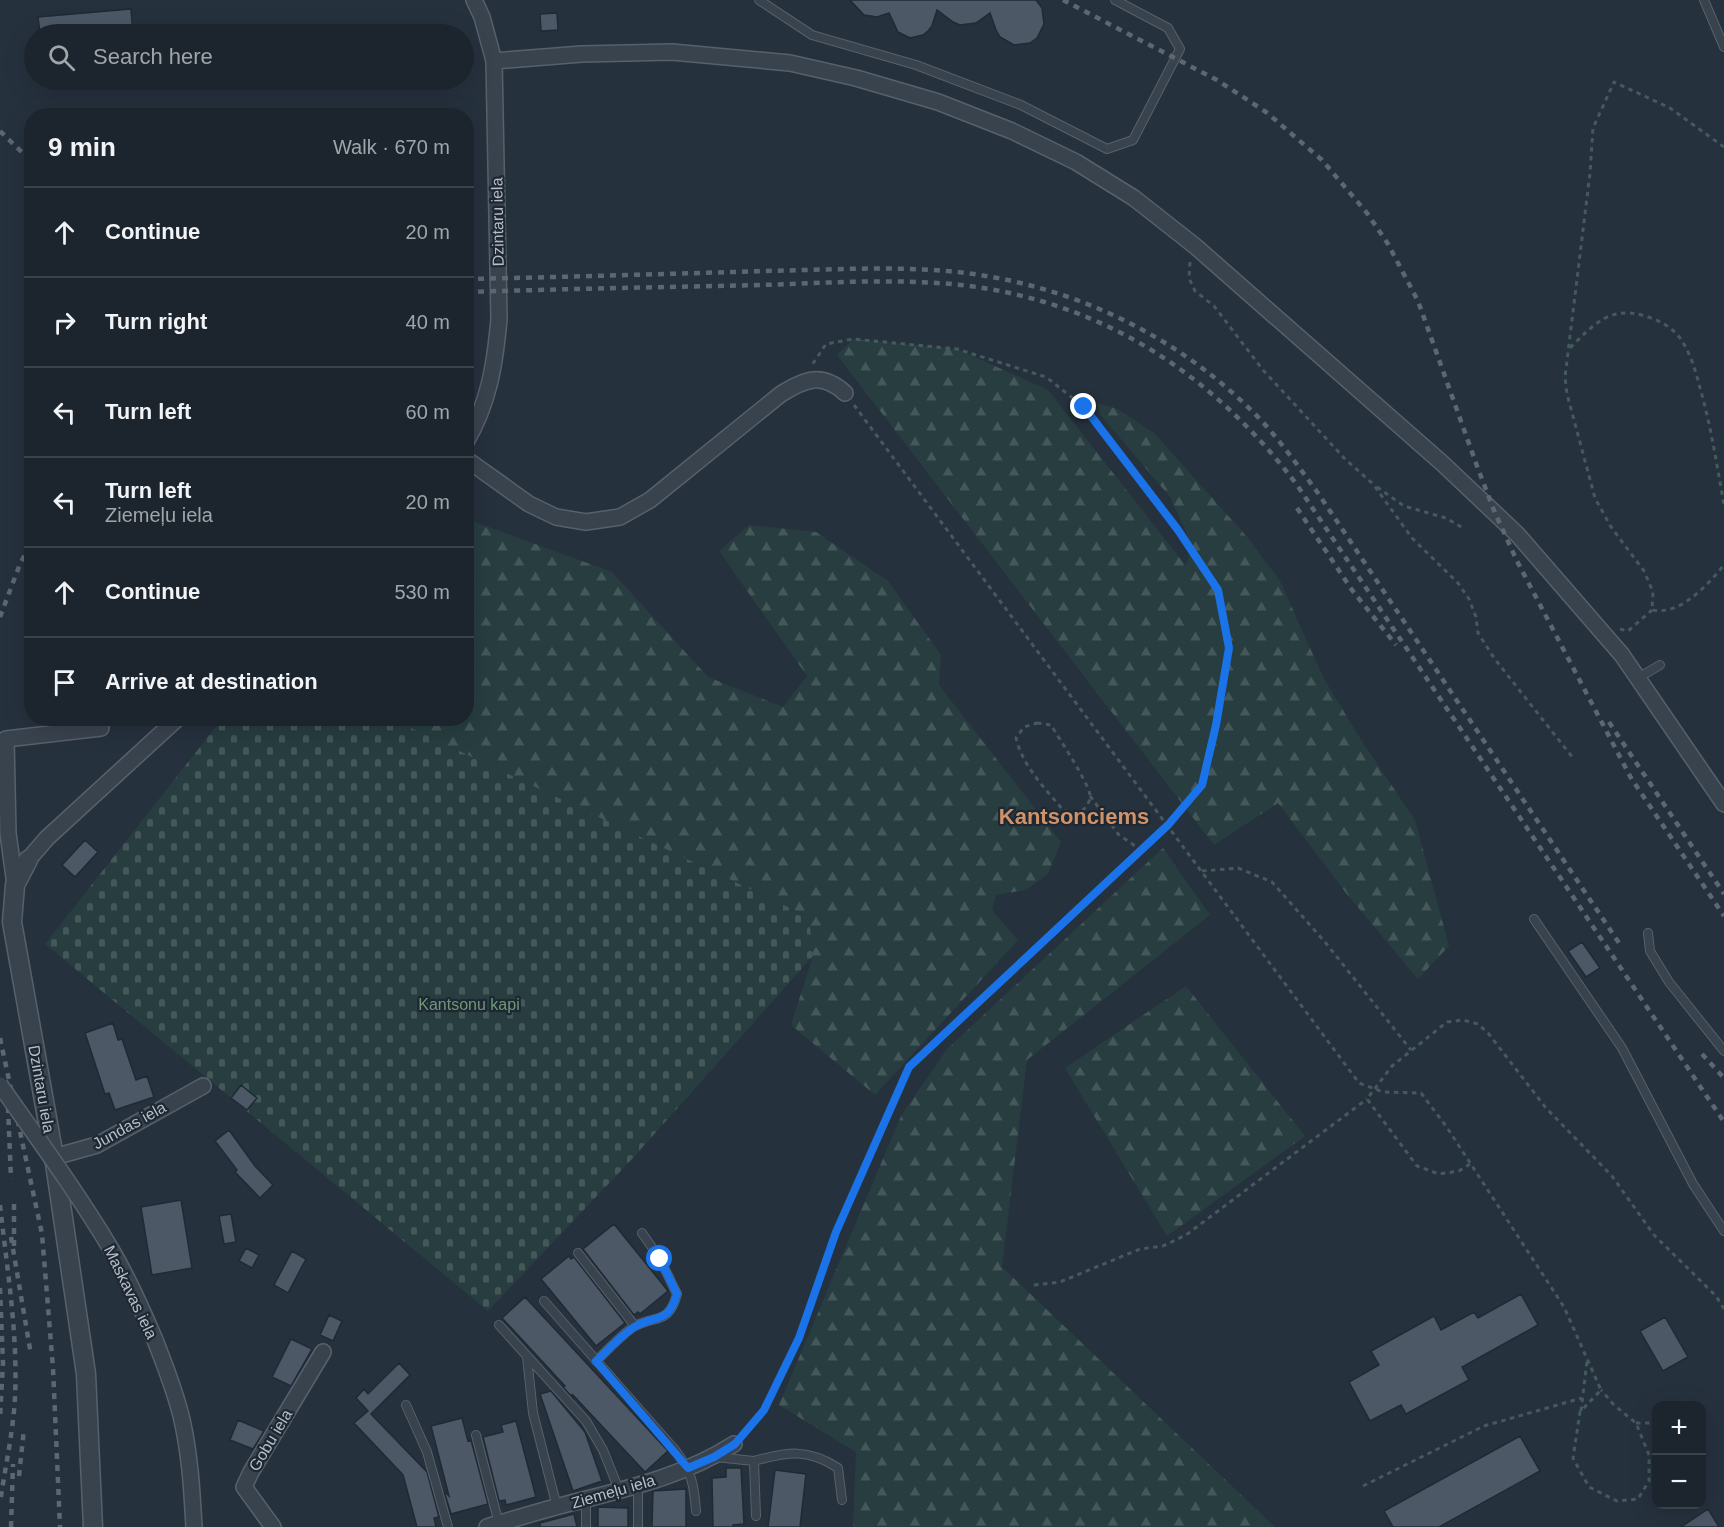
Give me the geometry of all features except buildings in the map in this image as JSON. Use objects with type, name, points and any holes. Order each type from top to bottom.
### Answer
[{"type":"street","name":"Dzintaru iela","points":[[474,0],[482,18],[494,61],[498,330],[489,393],[474,428]]},
{"type":"street","points":[[494,61],[582,54],[672,52],[790,63],[856,78],[938,102],[1012,131],[1076,162],[1134,198],[1195,246],[1442,463],[1517,534],[1622,655],[1723,800]]},
{"type":"street","points":[[474,465],[520,498],[556,517],[586,522],[620,517],[650,500],[781,394],[801,381],[823,380],[835,383],[845,393]]},
{"type":"street","points":[[15,885],[8,833],[6,739],[101,728],[101,726]]},
{"type":"street","name":"Dzintaru iela","points":[[93,1527],[86,1374],[54,1157],[12,922],[15,885],[28,860],[47,838],[169,726]]},
{"type":"street","name":"Maskavas iela","points":[[0,1085],[112,1251],[155,1340],[181,1418],[190,1474],[194,1527]]},
{"type":"street","name":"Jundas iela","points":[[54,1157],[97,1145],[202,1086]]},
{"type":"street","name":"Gobu iela","points":[[273,1527],[244,1487],[323,1352]]},
{"type":"street","name":"Ziemeļu iela","points":[[493,1525],[638,1485],[688,1468],[714,1457],[735,1444]]},
{"type":"lane","points":[[759,0],[812,35],[916,65],[1021,105],[1107,148],[1133,141],[1180,49],[1168,28],[1115,0]]},
{"type":"lane","points":[[1704,0],[1724,47]]},
{"type":"lane","points":[[1638,678],[1660,665]]},
{"type":"lane","points":[[1534,919],[1622,1048],[1693,1184],[1724,1231]]},
{"type":"lane","points":[[1648,933],[1650,951],[1669,982],[1724,1051]]},
{"type":"lane","points":[[596,1361],[635,1326],[658,1319],[674,1307],[677,1294],[660,1259],[642,1233]]},
{"type":"lane","points":[[578,1253],[635,1326]]},
{"type":"lane","points":[[544,1301],[688,1468],[694,1488],[696,1511]]},
{"type":"lane","points":[[499,1325],[585,1421],[603,1450],[619,1490]]},
{"type":"lane","points":[[526,1357],[532,1413],[557,1506]]},
{"type":"lane","points":[[406,1405],[427,1452],[448,1527]]},
{"type":"lane","points":[[476,1435],[493,1525]]},
{"type":"lane","points":[[714,1457],[754,1461],[782,1453],[808,1454],[826,1460],[838,1468],[842,1500]]},
{"type":"lane","points":[[754,1461],[756,1516]]},
{"type":"lane","points":[[638,1485],[638,1527]]},
{"type":"lane","points":[[586,1499],[586,1527]]},
{"type":"path","points":[[1596,623],[1628,631],[1652,610],[1653,592],[1644,572],[1611,527],[1595,498],[1565,377],[1590,173],[1593,128],[1614,82],[1670,108],[1724,147]]},
{"type":"path","points":[[1195,246],[1189,264],[1189,278],[1195,291],[1214,306],[1263,370],[1345,459],[1373,484],[1404,506],[1446,518],[1463,528]]},
{"type":"path","points":[[1569,349],[1596,322],[1617,313],[1638,314],[1660,321],[1682,339],[1694,366],[1710,420],[1724,505]]},
{"type":"path","points":[[735,1444],[764,1410],[799,1338],[836,1232],[909,1067],[1168,825],[1202,785],[1216,725],[1229,648],[1218,590],[1178,530],[1084,407],[1046,377],[957,349],[853,339],[826,344],[801,381]]},
{"type":"path","points":[[845,393],[1359,1083],[1383,1092],[1421,1093],[1446,1126],[1564,1307],[1601,1390],[1636,1424],[1649,1455],[1649,1481],[1638,1499],[1617,1501],[1589,1487],[1573,1458],[1587,1359]]},
{"type":"path","points":[[1373,484],[1412,538],[1458,583],[1469,599],[1476,617],[1478,633],[1494,658],[1573,758]]},
{"type":"path","points":[[1652,610],[1659,612],[1681,605],[1710,582],[1724,565]]},
{"type":"path","points":[[1090,796],[1088,806],[1082,811],[1072,813],[1063,810],[1027,766],[1020,752],[1016,738],[1024,727],[1037,723],[1051,724],[1090,796],[1119,835],[1141,850]]},
{"type":"path","points":[[1202,871],[1238,868],[1272,882],[1325,942],[1411,1050]]},
{"type":"path","points":[[1034,1285],[1060,1282],[1140,1250],[1163,1246],[1186,1235],[1367,1099],[1392,1066],[1447,1022],[1463,1020],[1478,1024],[1488,1033],[1546,1108],[1612,1176],[1654,1235],[1716,1296],[1724,1309]]},
{"type":"path","points":[[1367,1099],[1418,1166],[1439,1174],[1459,1171],[1471,1164]]},
{"type":"path","points":[[1580,1412],[1601,1390]]},
{"type":"path","points":[[1363,1486],[1484,1426],[1582,1398]]},
{"type":"path","points":[[1636,1424],[1652,1422]]},
{"type":"green space","points":[[853,339],[957,349],[1048,390],[1186,566],[1192,545],[1170,497],[1099,413],[1097,403],[1118,409],[1155,434],[1248,538],[1280,581],[1324,679],[1363,743],[1415,820],[1449,946],[1418,979],[1346,893],[1278,803],[1214,845],[837,355]]},
{"type":"green space","points":[[474,522],[612,572],[708,677],[783,707],[807,676],[719,551],[749,525],[816,532],[888,581],[941,655],[939,685],[1061,842],[1048,874],[1026,890],[996,895],[992,910],[1018,940],[875,1095],[791,1025],[813,956],[809,917],[405,726],[474,726]]},
{"type":"green space","name":"Kantsonu kapi","points":[[216,726],[407,726],[809,917],[813,956],[632,1159],[488,1311],[45,944]]},
{"type":"green space","points":[[1163,848],[1210,915],[1027,1060],[1002,1267],[1275,1527],[853,1527],[856,1452],[779,1405],[901,1116],[947,1049]]},
{"type":"green space","points":[[1186,986],[1305,1136],[1167,1236],[1065,1068]]},
{"type":"railway","points":[[1063,0],[1217,80],[1266,112],[1322,160],[1367,213],[1388,244],[1418,301],[1477,466],[1517,561],[1631,778],[1724,916]]},
{"type":"railway","points":[[0,131],[24,154]]},
{"type":"railway","points":[[474,279],[856,269],[947,271],[1032,286],[1113,315],[1151,335],[1188,358],[1222,384],[1254,413],[1288,452],[1318,493],[1621,946]]},
{"type":"railway","points":[[474,292],[861,282],[961,285],[1012,294],[1061,307],[1107,326],[1150,349],[1191,377],[1229,409],[1264,445],[1297,485],[1724,1122]]},
{"type":"railway","points":[[1297,508],[1352,590],[1396,645]]},
{"type":"railway","points":[[0,617],[24,556]]},
{"type":"railway","points":[[1609,722],[1724,894]]},
{"type":"railway","points":[[0,1038],[42,1234],[53,1368],[60,1527]]},
{"type":"railway","points":[[1702,1054],[1724,1078]]},
{"type":"railway","points":[[8,1107],[11,1179]]},
{"type":"railway","points":[[14,1204],[14,1246]]},
{"type":"railway","points":[[0,1205],[11,1301],[16,1374],[13,1424],[0,1503]]},
{"type":"railway","points":[[11,1237],[31,1355]]},
{"type":"railway","points":[[0,1288],[3,1363],[0,1417]]},
{"type":"railway","points":[[19,1476],[24,1429]]},
{"type":"railway","points":[[11,1527],[13,1464]]},
{"type":"district","name":"Kantsonciems","points":[[1074,816]]},
{"type":"route","points":[[660,1259],[677,1294],[674,1307],[658,1319],[635,1326],[596,1361],[675,1450],[688,1468],[714,1457],[735,1444],[764,1410],[799,1338],[836,1232],[909,1067],[1168,825],[1202,785],[1216,725],[1229,648],[1218,590],[1178,530],[1084,407]]}]
